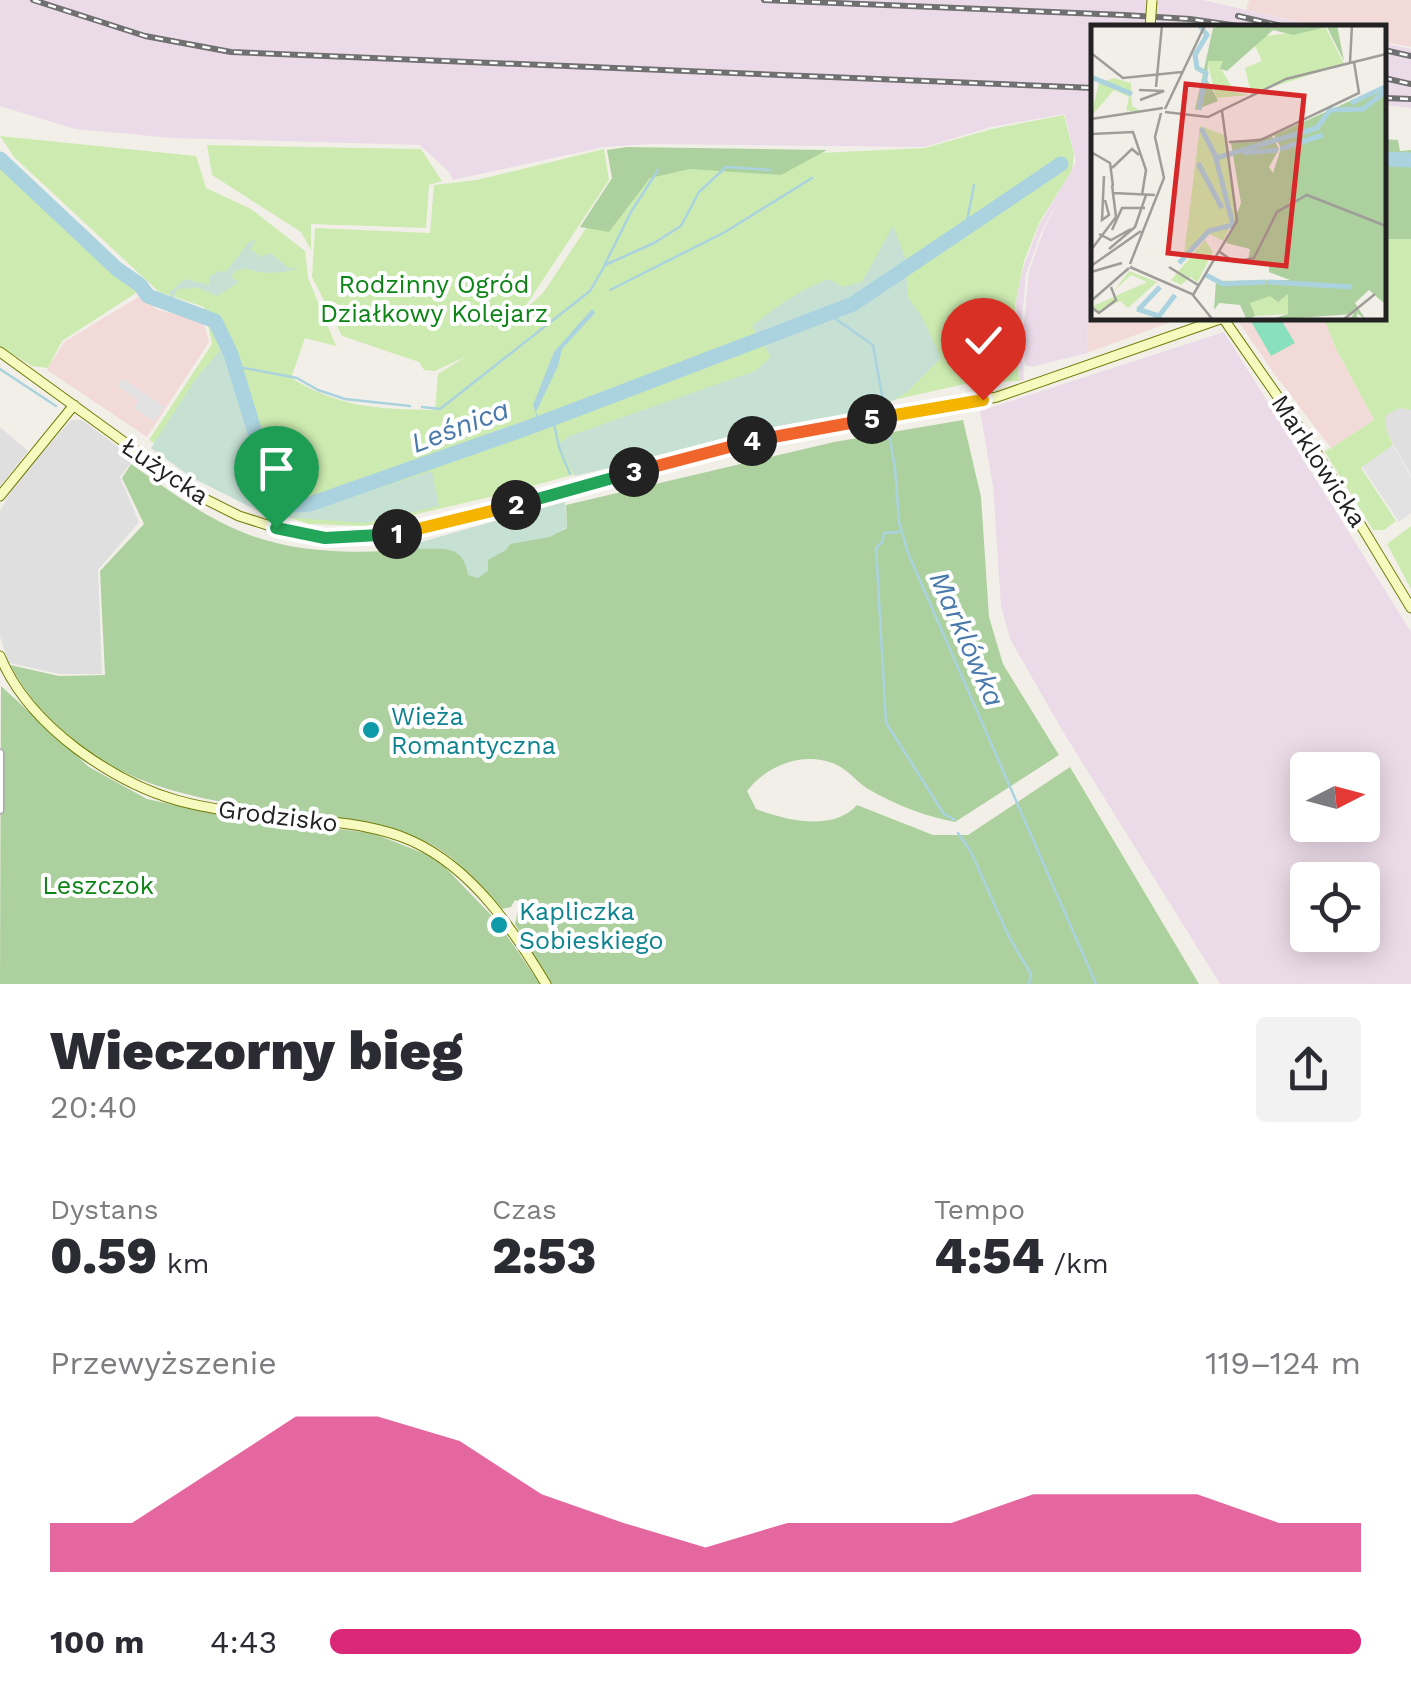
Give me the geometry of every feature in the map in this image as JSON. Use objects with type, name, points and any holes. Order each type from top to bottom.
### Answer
[{"type":"main road","points":[[1150,25],[1152,0]]},
{"type":"main road","name":"Łużycka","points":[[0,352],[196,495],[298,534],[345,538],[430,527],[770,437],[996,397],[1217,320]]},
{"type":"main road","name":"Marklowicka","points":[[1224,320],[1344,495],[1411,608]]},
{"type":"main road","points":[[0,496],[74,406]]},
{"type":"main road","name":"Grodzisko","points":[[1,658],[16,686],[44,722],[94,761],[147,792],[198,806],[368,828],[402,837],[428,850],[456,870],[491,904],[546,984]]},
{"type":"street","name":"Grodzisko","points":[[0,670],[1,658]]},
{"type":"street","points":[[0,753],[0,810]]},
{"type":"shaded area","points":[[0,0],[1203,0],[1311,25],[1091,25],[1092,320],[1088,325],[1087,353],[1031,367],[1025,365],[1023,333],[1029,272],[1060,198],[1042,230],[1026,274],[1021,331],[1024,380],[1019,381],[1016,300],[1022,272],[1039,225],[1076,162],[1065,114],[991,127],[924,147],[604,147],[453,180],[420,145],[172,138],[75,129],[0,106]]},
{"type":"shaded area","points":[[1249,0],[1411,0],[1411,47],[1386,42],[1386,25],[1314,25],[1246,10]]},
{"type":"shaded area","points":[[1386,43],[1411,49],[1411,108],[1386,105]]},
{"type":"shaded area","points":[[140,296],[158,310],[203,320],[209,342],[147,437],[47,370],[64,342]]},
{"type":"shaded area","points":[[1092,320],[1177,320],[1087,353],[1088,325]]},
{"type":"shaded area","points":[[1237,320],[1326,320],[1335,347],[1374,420],[1331,448]]},
{"type":"shaded area","points":[[1224,332],[1411,632],[1411,984],[1220,984],[1010,639],[1001,606],[993,486],[980,411]]},
{"type":"shaded area","points":[[122,378],[164,407],[154,421],[134,408],[138,400],[117,385]]},
{"type":"shaded area","points":[[1400,405],[1411,408],[1411,475],[1383,426],[1384,415]]},
{"type":"shaded area","points":[[71,420],[82,420],[134,459],[120,477],[139,522],[98,570],[102,674],[60,674],[9,663],[0,637],[0,511],[15,484]]},
{"type":"shaded area","points":[[0,427],[28,451],[0,486]]},
{"type":"shaded area","points":[[1393,445],[1411,477],[1411,513],[1399,522],[1362,467]]},
{"type":"green space","name":"Rodzinny Ogród Działkowy Kolejarz","points":[[1064,115],[1074,154],[1072,170],[1039,223],[1024,261],[1015,305],[1019,381],[969,383],[630,459],[366,526],[309,524],[257,507],[149,440],[212,344],[204,307],[159,292],[14,157],[0,136],[196,156],[206,188],[251,209],[305,251],[308,278],[336,346],[305,338],[291,378],[327,396],[360,405],[435,410],[438,374],[467,356],[435,371],[424,370],[419,362],[342,336],[312,277],[315,228],[430,233],[434,185],[477,180],[604,149],[609,180],[521,313],[543,293],[616,183],[695,166],[819,153],[925,148],[992,129]]},
{"type":"green space","points":[[1386,139],[1398,140],[1400,151],[1411,150],[1411,239],[1386,239]]},
{"type":"green space","points":[[207,145],[421,149],[442,181],[429,185],[426,228],[311,224],[311,250],[301,232],[212,175]]},
{"type":"green space","points":[[607,150],[827,150],[781,175],[690,169],[650,178],[609,232],[580,227],[612,178]]},
{"type":"green space","points":[[0,165],[139,291],[62,341],[48,368],[32,366],[0,346]]},
{"type":"green space","points":[[893,226],[905,257],[908,297],[941,358],[906,393],[878,409],[751,434],[575,476],[559,444],[569,436],[755,371],[771,357],[752,326],[818,283],[829,279],[843,287],[862,282]]},
{"type":"green space","points":[[1386,239],[1411,239],[1411,410],[1400,408],[1386,415],[1386,429],[1393,445],[1361,468],[1396,521],[1384,530],[1373,530],[1325,452],[1329,448],[1333,451],[1331,448],[1374,420],[1325,320],[1386,320]]},
{"type":"green space","points":[[256,240],[250,249],[261,257],[271,253],[288,268],[299,267],[272,273],[246,268],[233,272],[232,278],[239,282],[217,296],[199,288],[177,289],[172,303],[170,292],[185,279],[210,285],[209,277],[226,272],[249,242]]},
{"type":"green space","points":[[1250,320],[1281,320],[1295,343],[1271,356]]},
{"type":"green space","points":[[223,347],[257,466],[280,506],[300,511],[318,508],[432,471],[439,506],[366,523],[268,516],[191,477],[151,448],[195,380]]},
{"type":"green space","points":[[963,420],[981,497],[989,617],[1003,664],[1059,755],[955,822],[889,800],[841,767],[812,759],[776,767],[747,791],[756,809],[795,820],[835,819],[857,805],[933,835],[968,835],[1070,767],[1199,984],[551,984],[515,924],[520,902],[515,900],[511,907],[502,909],[442,851],[415,837],[382,828],[226,803],[142,780],[104,762],[70,738],[38,706],[10,665],[59,676],[105,675],[100,571],[144,524],[122,478],[131,464],[185,501],[242,532],[301,548],[363,552],[547,536],[567,528],[566,505],[834,442]]},
{"type":"green space","points":[[565,501],[567,527],[550,537],[510,544],[488,560],[488,571],[478,578],[468,575],[465,563],[453,551],[407,546]]},
{"type":"green space","points":[[1411,526],[1411,589],[1387,544]]},
{"type":"green space","name":"Leszczok","points":[[1,686],[89,767],[147,799],[220,815],[372,833],[436,858],[494,918],[492,930],[505,933],[540,984],[0,984]]},
{"type":"water","points":[[592,309],[595,313],[562,349],[536,412],[542,423],[539,424],[533,405],[554,352]]},
{"type":"waterway","name":"Leśnica","points":[[0,159],[148,296],[215,321],[231,354],[271,485],[291,505],[310,504],[530,427],[853,304],[1061,164]]},
{"type":"waterway","name":"Leśnica","points":[[1386,159],[1411,160]]},
{"type":"waterway","points":[[422,407],[440,409],[590,291],[605,265],[681,226],[699,192],[726,167],[770,170]]},
{"type":"waterway","points":[[605,264],[658,170]]},
{"type":"waterway","points":[[610,290],[725,232],[812,178]]},
{"type":"waterway","points":[[966,226],[974,185]]},
{"type":"waterway","name":"Marklówka","points":[[827,313],[873,345],[895,468],[899,522],[908,553],[1096,984]]},
{"type":"waterway","points":[[234,366],[297,378],[345,399],[410,406]]},
{"type":"waterway","points":[[0,369],[56,406]]},
{"type":"waterway","points":[[553,419],[570,474]]},
{"type":"waterway","points":[[899,532],[884,533],[876,548],[886,723],[944,814],[955,820]]},
{"type":"waterway","points":[[958,833],[1031,974],[1029,984]]},
{"type":"railway","points":[[33,0],[145,36],[231,52],[1091,88]]},
{"type":"railway","points":[[764,0],[1124,15],[1231,25]]},
{"type":"railway","points":[[1238,16],[1277,25]]},
{"type":"railway","points":[[1386,50],[1411,56]]},
{"type":"railway","points":[[1386,78],[1411,84]]},
{"type":"railway","points":[[1386,98],[1411,99]]},
{"type":"place","name":"Wieża Romantyczna","points":[[371,730]]},
{"type":"place","name":"Kapliczka Sobieskiego","points":[[499,925]]},
{"type":"route","points":[[276,528],[325,538],[399,534],[770,437],[983,400]]}]
